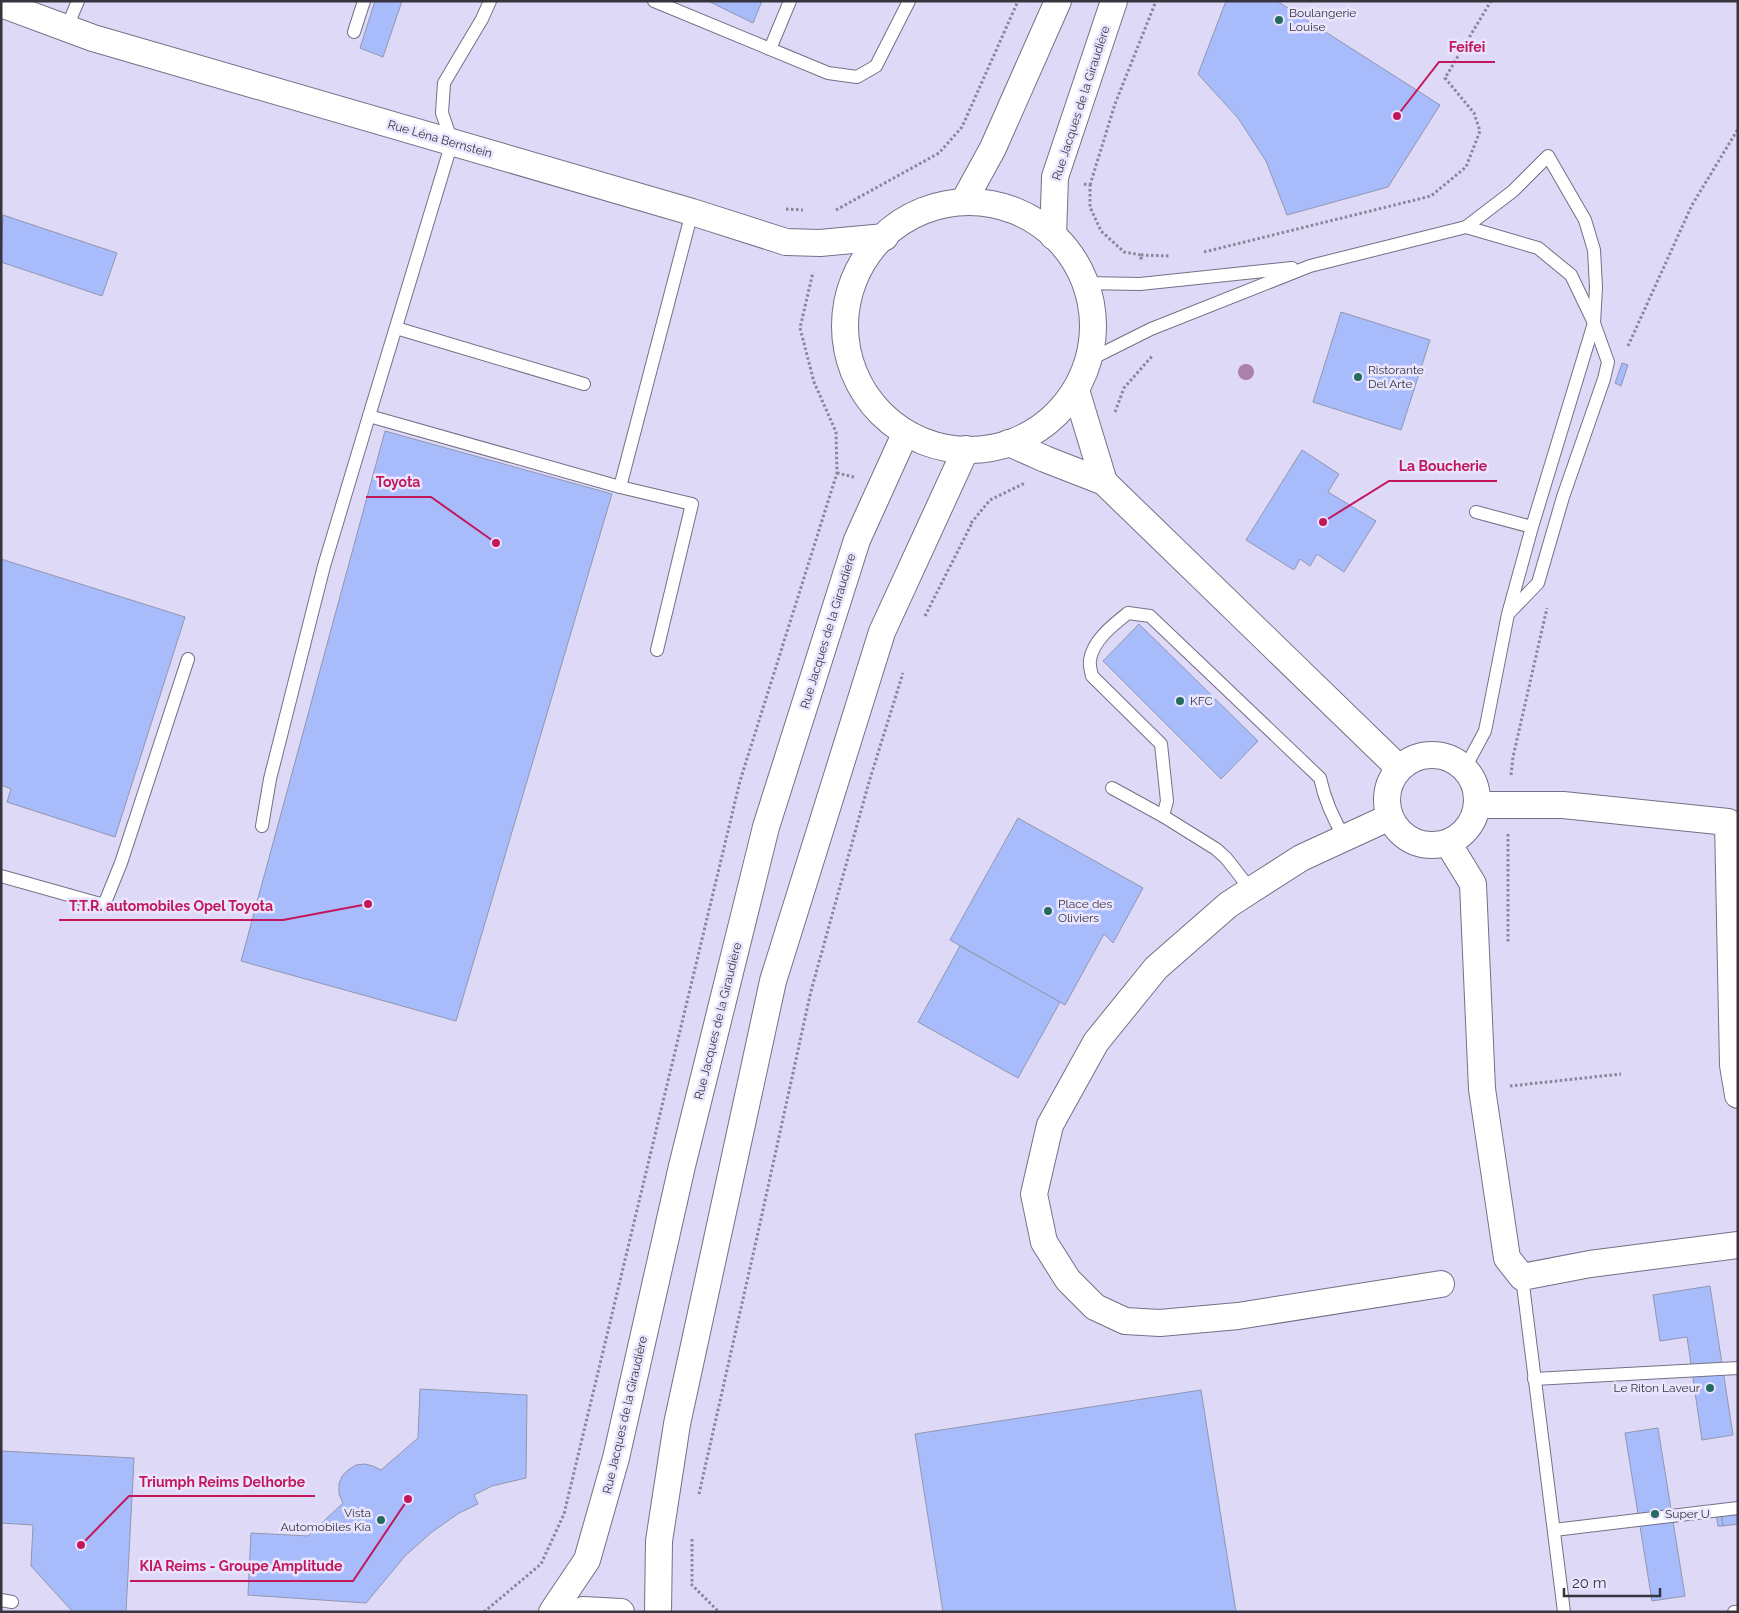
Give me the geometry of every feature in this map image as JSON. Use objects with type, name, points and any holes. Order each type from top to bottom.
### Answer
[{"type":"street","points":[[964,201],[993,148],[1058,1]]},
{"type":"street","name":"Rue Jacques de la Giraudière","points":[[1053,236],[1055,177],[1114,1]]},
{"type":"street","name":"Rue Léna Bernstein","points":[[1,4],[93,38],[692,212],[786,242],[820,244],[884,237]]},
{"type":"street","points":[[946,200],[964,201],[990,204],[1037,219],[1053,236],[1070,255],[1094,302],[1091,348],[1076,390],[1040,428],[996,449],[946,449],[905,434],[866,398],[848,357],[846,304],[863,257],[897,224],[946,200]]},
{"type":"street","points":[[1076,390],[1104,482]]},
{"type":"street","name":"Rue Jacques de la Giraudière","points":[[552,1612],[587,1560],[616,1458],[682,1166],[766,828],[857,540],[905,434]]},
{"type":"street","points":[[1009,443],[1104,482],[1399,768]]},
{"type":"street","points":[[658,1612],[659,1541],[677,1424],[773,981],[882,632],[966,449]]},
{"type":"street","points":[[1432,754],[1450,758],[1465,768],[1476,785],[1478,806],[1473,822],[1462,835],[1448,843],[1431,846],[1414,842],[1400,832],[1390,817],[1386,800],[1390,783],[1399,768],[1414,758],[1432,754]]},
{"type":"street","points":[[1478,806],[1564,805],[1728,822],[1733,1065],[1738,1094]]},
{"type":"street","points":[[1390,817],[1301,858],[1251,890],[1228,905],[1156,968],[1096,1042],[1050,1125],[1034,1194],[1044,1242],[1068,1280],[1095,1308],[1126,1321],[1160,1323],[1238,1316],[1442,1284]]},
{"type":"street","points":[[1448,843],[1473,884],[1482,1089],[1507,1258],[1522,1277],[1590,1264],[1738,1246]]},
{"type":"street","points":[[578,1612],[621,1612]]},
{"type":"lane","points":[[67,27],[78,1]]},
{"type":"lane","points":[[354,32],[364,1]]},
{"type":"lane","points":[[262,826],[270,779],[324,566],[452,142],[442,113],[444,83],[482,19],[490,1]]},
{"type":"lane","points":[[654,1],[828,73],[857,77],[876,66],[909,1]]},
{"type":"lane","points":[[770,49],[790,1]]},
{"type":"lane","points":[[1087,361],[1151,328],[1310,266],[1466,227],[1513,191],[1548,156],[1585,220],[1594,250],[1596,287],[1594,323],[1508,614],[1485,731],[1465,768]]},
{"type":"lane","points":[[620,487],[692,212]]},
{"type":"lane","points":[[1466,227],[1538,248],[1572,275],[1594,323],[1608,362],[1604,379],[1563,497],[1538,583],[1508,614]]},
{"type":"lane","points":[[1085,283],[1140,284],[1310,266]]},
{"type":"lane","points":[[396,328],[584,384]]},
{"type":"lane","points":[[369,416],[620,487],[692,504],[657,650]]},
{"type":"lane","points":[[1476,512],[1532,528]]},
{"type":"lane","points":[[1163,816],[1167,801],[1161,744],[1092,676],[1089,662],[1093,649],[1110,628],[1128,613],[1150,616],[1320,778],[1332,817],[1345,838]]},
{"type":"lane","points":[[1,876],[104,905],[121,863],[188,659]]},
{"type":"lane","points":[[1112,788],[1163,816],[1216,849],[1226,858],[1251,890]]},
{"type":"lane","points":[[1522,1277],[1564,1612]]},
{"type":"lane","points":[[1534,1379],[1738,1368]]},
{"type":"lane","points":[[1554,1530],[1738,1508]]},
{"type":"path","points":[[484,1612],[541,1564],[564,1514],[740,781],[837,473],[836,432],[814,382],[800,328],[820,244],[831,212],[939,153],[962,127],[1018,1]]},
{"type":"path","points":[[1090,185],[1114,104],[1156,1]]},
{"type":"path","points":[[1197,254],[1431,196],[1466,167],[1480,131],[1474,113],[1445,78],[1491,1]]},
{"type":"path","points":[[777,208],[804,210]]},
{"type":"path","points":[[1141,255],[1178,256]]},
{"type":"path","points":[[924,619],[972,523]]},
{"type":"path","points":[[698,1496],[755,1246],[810,991],[869,782],[903,673]]},
{"type":"path","points":[[1508,951],[1508,805],[1513,757]]},
{"type":"path","points":[[1508,1086],[1621,1074]]},
{"type":"path","points":[[692,1535],[692,1584]]},
{"type":"shaded area","points":[[1,1],[1738,1],[1738,1612],[1,1612]]},
{"type":"building","points":[[375,1],[402,1],[383,57],[360,48]]},
{"type":"building","points":[[708,1],[762,1],[753,23]]},
{"type":"building","points":[[1226,1],[1277,1],[1440,105],[1388,187],[1287,215],[1266,161],[1238,118],[1198,74]]},
{"type":"building","points":[[3,215],[117,253],[102,296],[1,262]]},
{"type":"building","points":[[1341,312],[1430,340],[1401,430],[1313,402]]},
{"type":"building","points":[[1622,363],[1628,365],[1621,386],[1615,383]]},
{"type":"building","points":[[385,431],[612,494],[456,1021],[241,961]]},
{"type":"building","points":[[1302,450],[1339,474],[1328,492],[1376,521],[1344,572],[1317,554],[1310,566],[1300,559],[1294,570],[1246,540]]},
{"type":"building","points":[[1,559],[185,617],[115,837],[7,802],[11,789],[1,785]]},
{"type":"building","name":"KFC","points":[[1139,624],[1258,741],[1221,779],[1103,661]]},
{"type":"building","name":"Place des Oliviers","points":[[1018,818],[1143,888],[1113,943],[1104,934],[1065,1005],[950,940]]},
{"type":"building","points":[[960,946],[1060,1002],[1018,1078],[918,1022]]},
{"type":"building","name":"Le Riton Laveur","points":[[1710,1286],[1733,1435],[1702,1440],[1687,1337],[1660,1341],[1653,1295]]},
{"type":"building","points":[[420,1389],[527,1395],[526,1478],[492,1486],[474,1495],[478,1504],[459,1513],[432,1532],[405,1556],[366,1603],[248,1595],[251,1533],[308,1536],[343,1503],[339,1494],[339,1484],[342,1476],[348,1470],[356,1465],[365,1464],[381,1470],[418,1438]]},
{"type":"building","points":[[1201,1390],[1236,1612],[943,1612],[915,1434]]},
{"type":"building","name":"Super U","points":[[1658,1428],[1685,1596],[1652,1601],[1625,1433]]},
{"type":"building","points":[[1,1451],[134,1458],[126,1612],[73,1612],[31,1566],[33,1525],[1,1523]]},
{"type":"building","points":[[1738,1511],[1738,1524],[1723,1526],[1721,1513]]},
{"type":"building","points":[[1721,1513],[1723,1526],[1718,1526],[1716,1514]]},
{"type":"place","name":"Boulangerie Louise","points":[[1279,20]]},
{"type":"place","name":"Feifei","points":[[1397,116]]},
{"type":"place","name":"Ristorante Del Arte","points":[[1358,377]]},
{"type":"place","name":"La Boucherie","points":[[1323,522]]},
{"type":"place","name":"Toyota","points":[[496,543]]},
{"type":"place","name":"KFC","points":[[1180,701]]},
{"type":"place","name":"T.T.R. automobiles Opel Toyota","points":[[368,904]]},
{"type":"place","name":"Place des Oliviers","points":[[1048,911]]},
{"type":"place","name":"Le Riton Laveur","points":[[1710,1388]]},
{"type":"place","name":"KIA Reims - Groupe Amplitude","points":[[408,1499]]},
{"type":"place","name":"Super U","points":[[1655,1514]]},
{"type":"place","name":"Vista Automobiles Kia","points":[[381,1520]]},
{"type":"place","name":"Triumph Reims Delhorbe","points":[[81,1545]]}]
